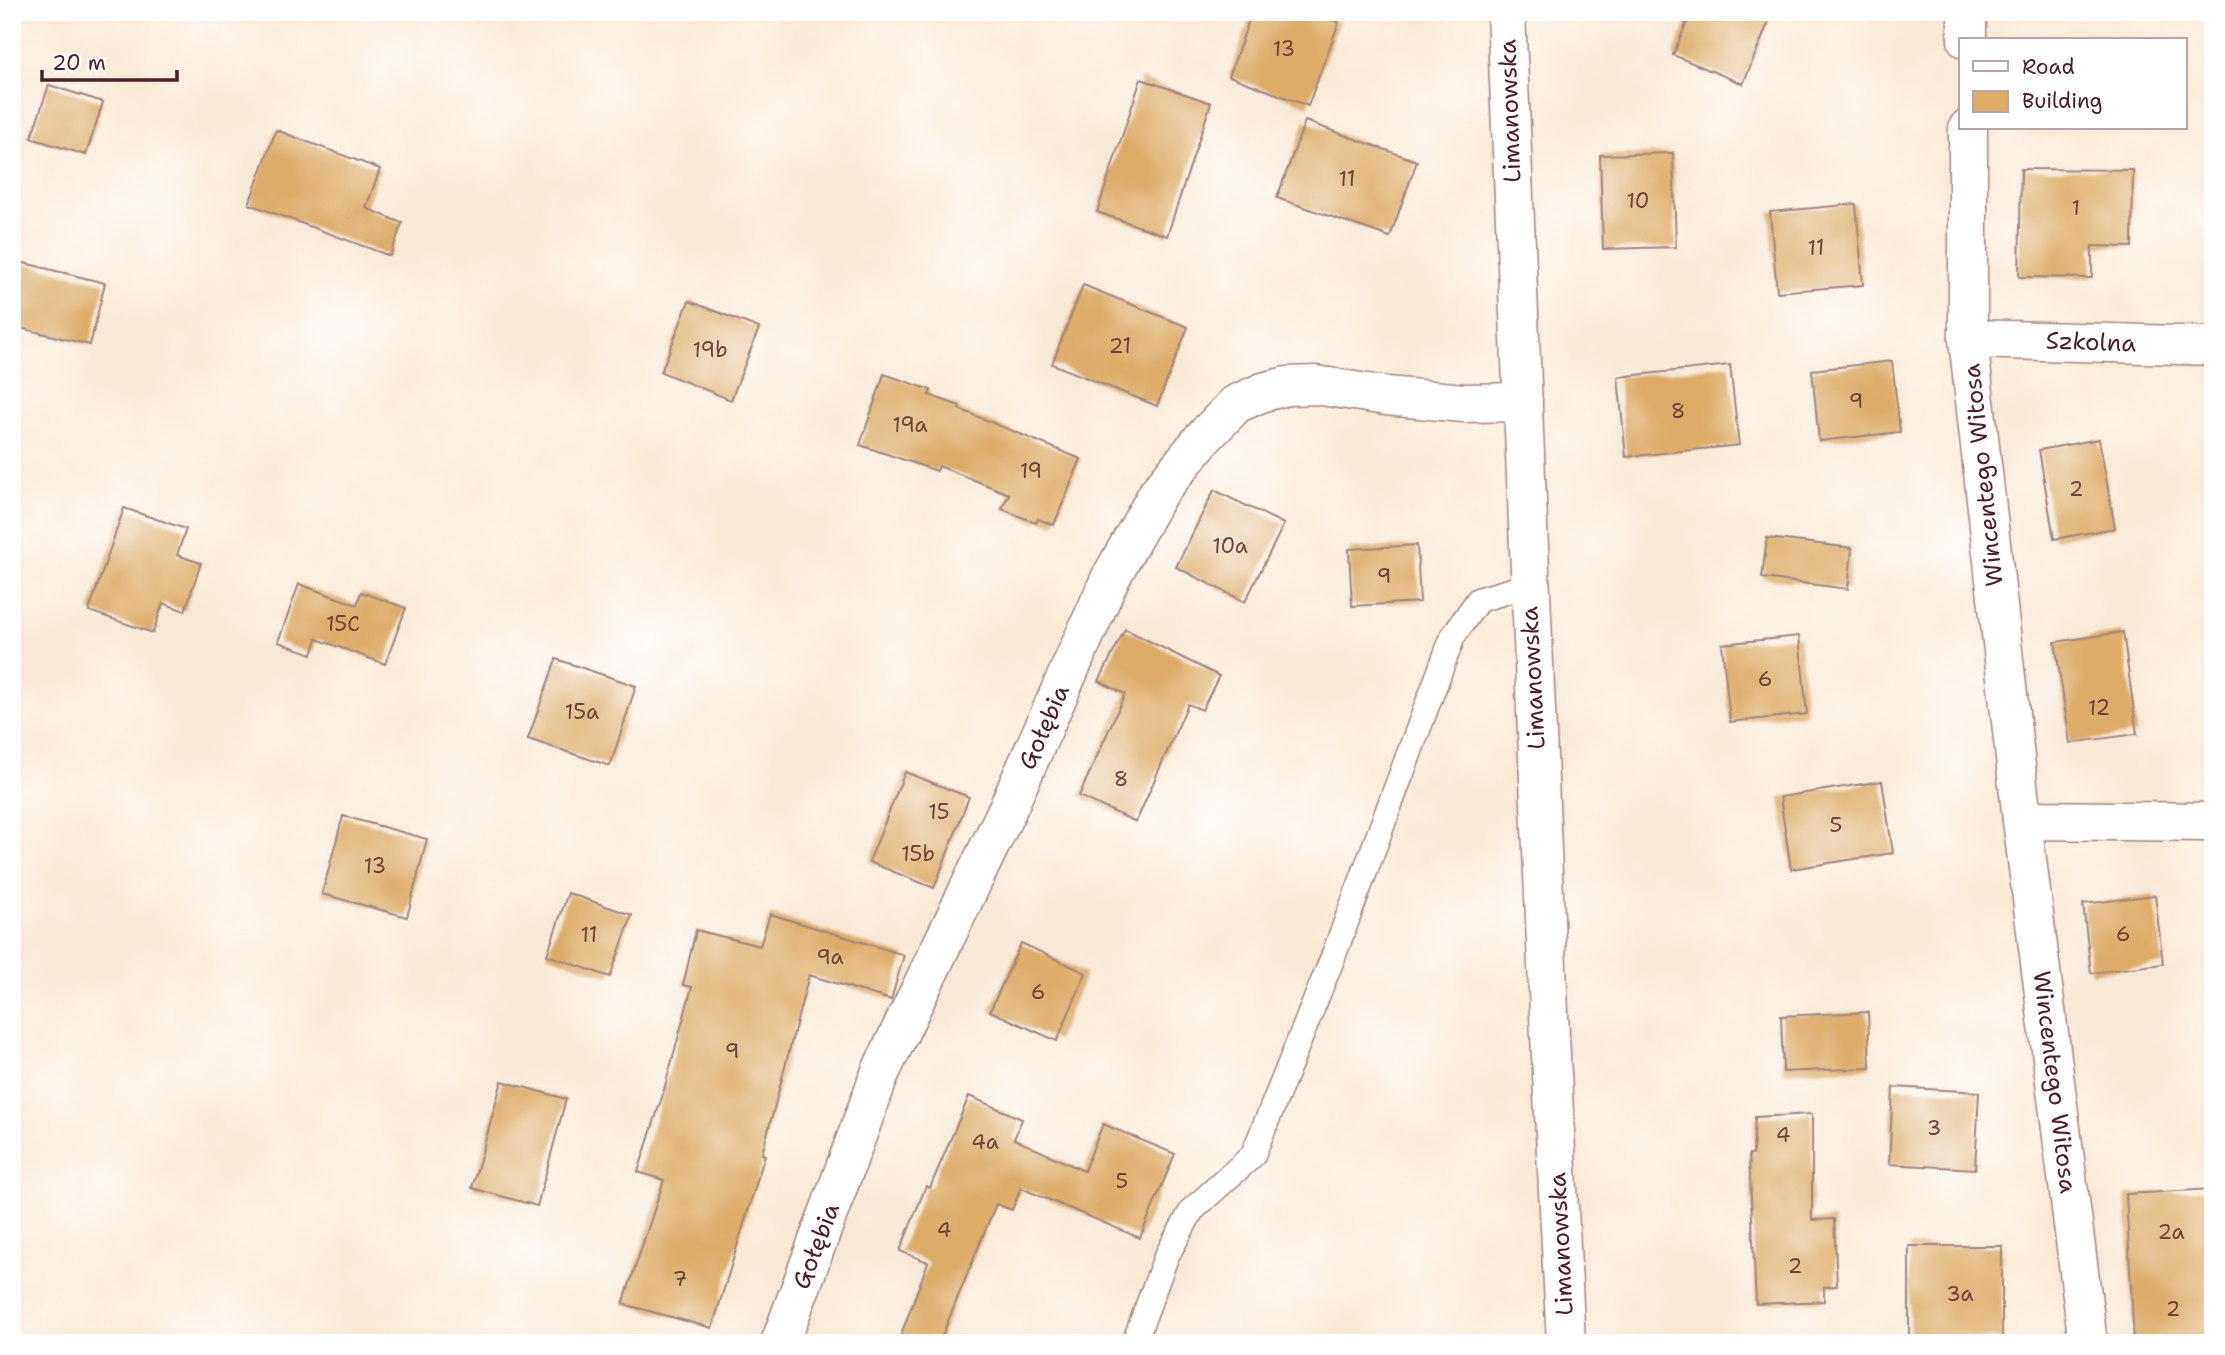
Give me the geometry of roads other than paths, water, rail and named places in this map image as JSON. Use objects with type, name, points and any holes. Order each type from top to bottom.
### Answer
[{"type":"street","name":"Limanowska","points":[[1506,12],[1529,585],[1566,1343]]},
{"type":"street","points":[[1967,12],[1968,38]]},
{"type":"street","name":"Wincentego Witosa","points":[[1968,130],[1968,339],[2022,820],[2088,1343]]},
{"type":"street","name":"Szkolna","points":[[1968,339],[2213,346]]},
{"type":"street","name":"Gołębia","points":[[780,1343],[881,1072],[1007,810],[1110,579],[1158,492],[1203,438],[1236,404],[1263,392],[1287,386],[1316,385],[1387,396],[1464,403],[1522,402]]},
{"type":"street","points":[[2022,820],[2213,822]]},
{"type":"lane","points":[[1134,1343],[1166,1256],[1192,1210],[1253,1156],[1333,957],[1453,636],[1478,600],[1529,585]]}]
